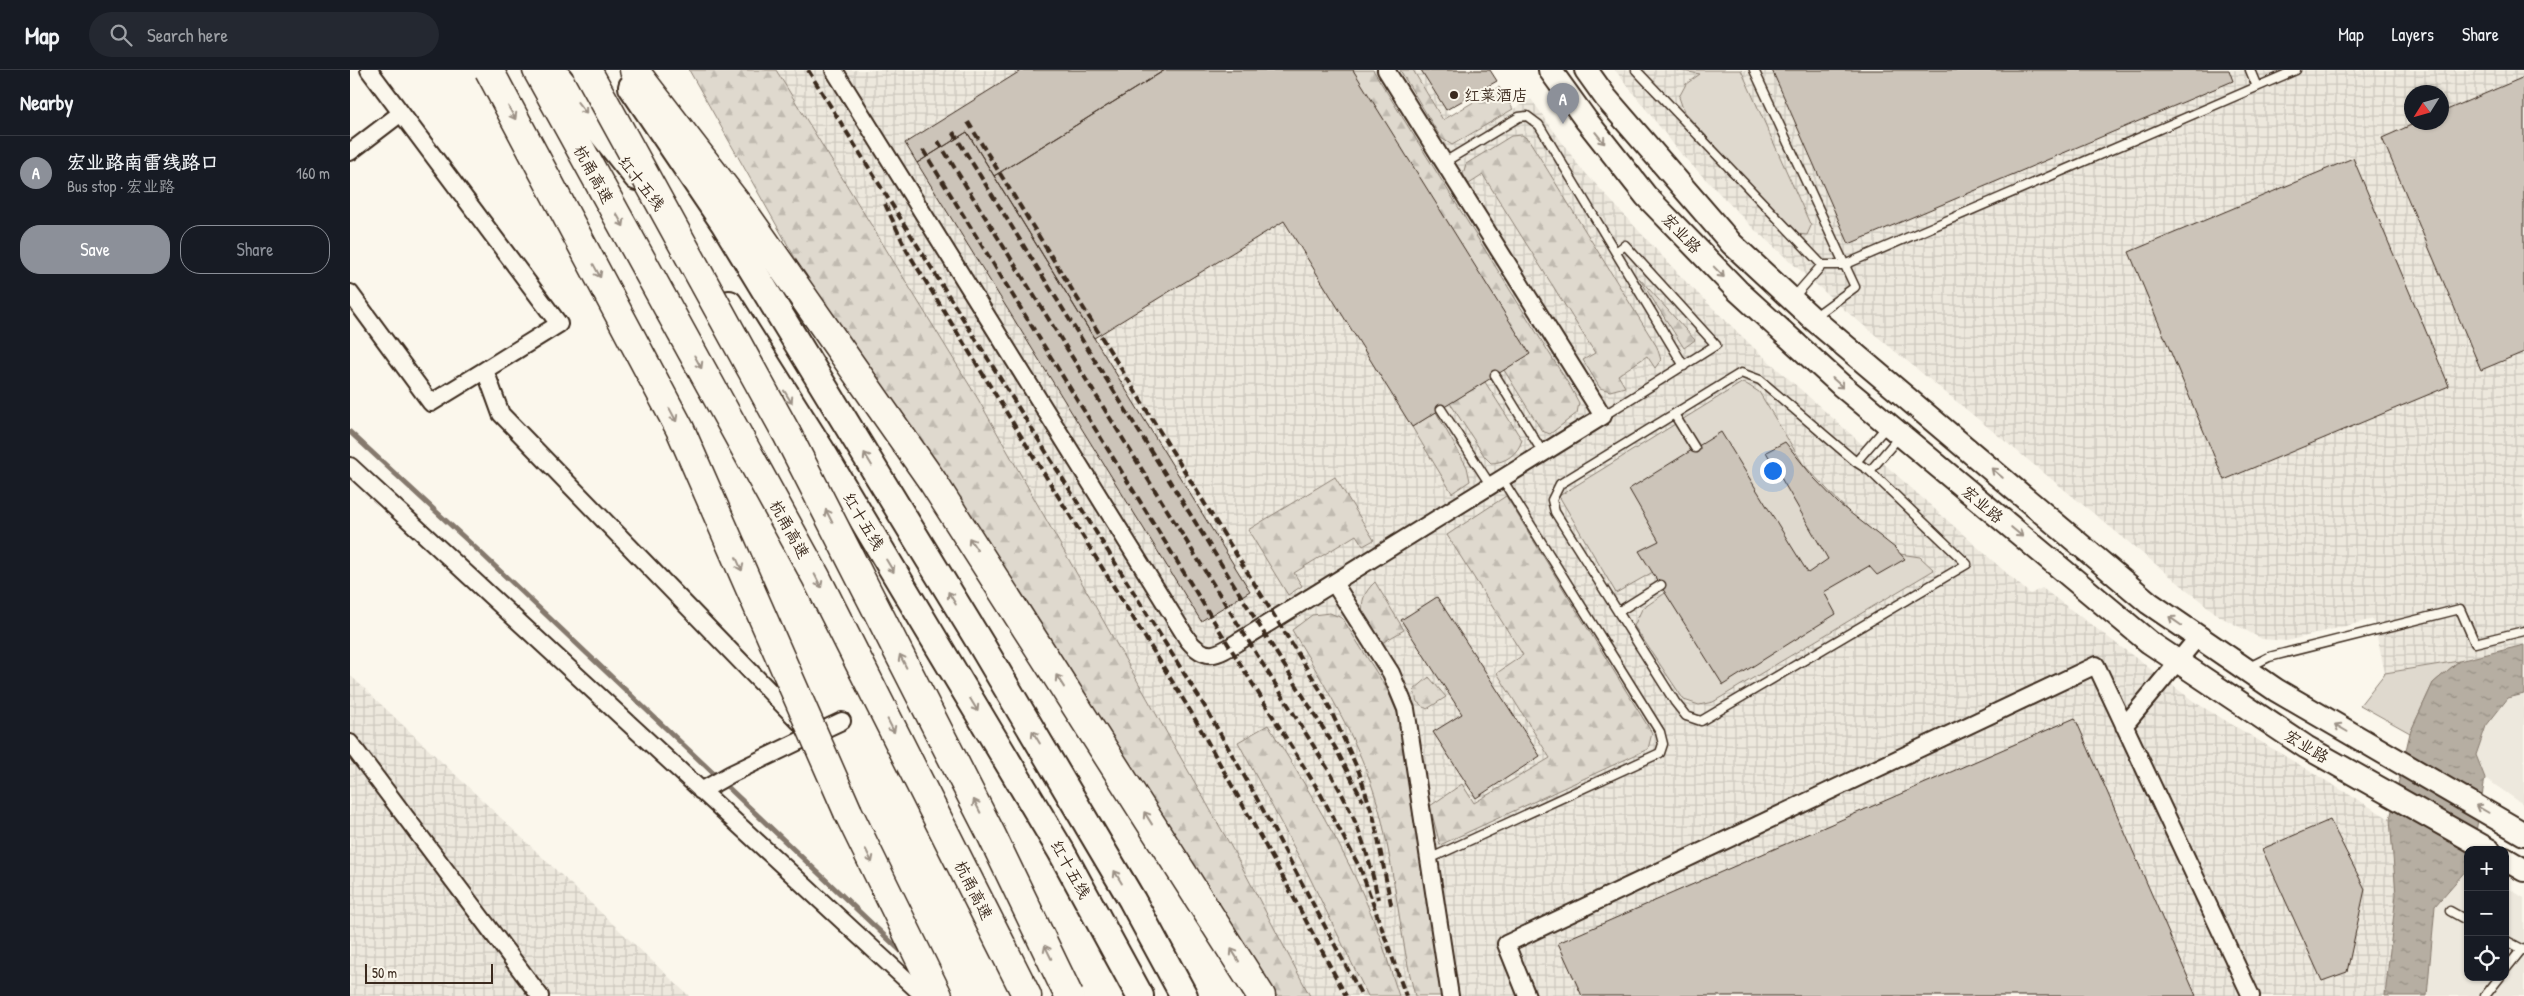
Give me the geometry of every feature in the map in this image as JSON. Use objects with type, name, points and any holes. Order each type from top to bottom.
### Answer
[{"type":"highway","points":[[489,70],[680,429],[848,812],[938,996]]},
{"type":"highway","name":"杭甬高速","points":[[536,70],[816,577],[1027,996]]},
{"type":"highway","points":[[586,70],[788,434],[991,834],[1069,996]]},
{"type":"highway","points":[[634,70],[748,218],[933,482],[1261,996]]},
{"type":"main road","name":"红十五线","points":[[552,70],[699,256],[821,450],[1061,851],[1139,995]]},
{"type":"main road","points":[[621,70],[724,223],[982,646],[1135,906],[1184,996]]},
{"type":"street","points":[[350,293],[431,403],[559,324],[369,70]]},
{"type":"street","points":[[834,70],[1182,632],[1197,651],[1206,655],[1215,654],[1334,583],[1603,416],[1386,70]]},
{"type":"street","name":"宏业路","points":[[1550,70],[1586,120],[1646,196],[1737,290],[1841,385],[1894,430],[2149,642],[2306,747],[2482,846]]},
{"type":"street","name":"宏业路","points":[[1586,70],[1606,98],[1732,244],[1812,318],[2149,603],[2276,690],[2524,834]]},
{"type":"street","points":[[350,152],[401,114]]},
{"type":"street","points":[[485,370],[501,414],[812,735]]},
{"type":"street","points":[[350,466],[706,788],[924,996]]},
{"type":"street","points":[[1334,583],[1399,688],[1406,709],[1450,996]]},
{"type":"street","points":[[2124,726],[2198,637]]},
{"type":"street","points":[[1527,996],[1506,944],[2096,664],[2251,996]]},
{"type":"street","points":[[706,788],[731,774],[842,721]]},
{"type":"street","points":[[350,743],[540,996]]},
{"type":"street","points":[[2509,861],[2524,870]]},
{"type":"street","points":[[1135,906],[1197,996]]},
{"type":"lane","points":[[1636,70],[1822,264],[1844,265],[2296,70]]},
{"type":"lane","points":[[1754,70],[1855,287],[1812,318]]},
{"type":"lane","points":[[2250,70],[2258,86]]},
{"type":"lane","points":[[1443,163],[1508,122],[1527,116],[1539,125],[1684,366]]},
{"type":"lane","points":[[1603,416],[1716,345],[1625,245],[1616,252]]},
{"type":"lane","points":[[1791,299],[1822,264]]},
{"type":"lane","points":[[1741,373],[1760,380],[1856,462],[1870,471],[1967,564],[1700,721],[1686,716],[1555,512],[1552,500],[1560,484],[1674,414],[1741,373]]},
{"type":"lane","points":[[1495,375],[1543,453]]},
{"type":"lane","points":[[1429,860],[1660,752],[1663,744],[1660,732],[1496,482],[1441,409]]},
{"type":"lane","points":[[1674,414],[1696,448]]},
{"type":"lane","points":[[1856,462],[1894,430]]},
{"type":"lane","points":[[1870,471],[1894,430]]},
{"type":"lane","points":[[1618,612],[1661,586]]},
{"type":"lane","points":[[2245,670],[2269,657],[2460,609],[2475,643],[2524,631]]},
{"type":"lane","points":[[2450,911],[2464,919]]},
{"type":"lane","points":[[2509,942],[2523,950],[2509,966]]},
{"type":"lane","points":[[2485,996],[2497,981]]},
{"type":"shaded area","points":[[776,70],[1421,70],[1463,138],[1531,99],[1579,166],[1686,282],[1754,348],[2030,594],[2042,588],[2196,703],[2390,819],[2397,884],[2385,996],[1310,996],[1233,850],[978,399]]},
{"type":"shaded area","points":[[1615,70],[2524,70],[2524,645],[2459,661],[2385,673],[2373,619],[2287,641],[2262,639],[2219,616],[1846,311],[1755,230],[1682,155]]},
{"type":"shaded area","points":[[350,675],[689,996],[350,996]]},
{"type":"shaded area","points":[[2524,694],[2524,805],[2485,778],[2476,755],[2486,726],[2508,698]]},
{"type":"shaded area","points":[[2464,873],[2464,981],[2509,981],[2509,889],[2524,898],[2524,996],[2427,996],[2435,906]]},
{"type":"green space","points":[[689,70],[776,70],[978,399],[1233,850],[1310,996],[1243,996],[1205,927],[847,350]]},
{"type":"green space","points":[[1353,70],[1373,70],[1571,388],[1579,403],[1577,413],[1550,434],[1542,431],[1504,370]]},
{"type":"green space","points":[[1400,70],[1413,70],[1443,120],[1499,87],[1513,109],[1452,145],[1441,138]]},
{"type":"green space","points":[[1677,70],[1741,70],[1811,226],[1807,235],[1797,234],[1684,112],[1679,97],[1686,84],[1700,74]]},
{"type":"green space","points":[[1522,135],[1529,140],[1657,347],[1661,360],[1655,368],[1647,356],[1618,375],[1625,387],[1610,391],[1600,388],[1583,360],[1595,353],[1483,175],[1469,184],[1463,174],[1466,164],[1511,136]]},
{"type":"green space","points":[[1639,278],[1695,340],[1684,348]]},
{"type":"green space","points":[[1485,382],[1522,440],[1517,450],[1510,457],[1496,463],[1491,463],[1485,457],[1450,403]]},
{"type":"green space","points":[[1743,382],[1759,392],[1803,464],[1887,552],[1920,557],[1934,570],[1713,702],[1699,705],[1684,700],[1634,626],[1642,609],[1674,587],[1660,568],[1616,593],[1559,496]]},
{"type":"green space","points":[[1436,412],[1467,467],[1470,481],[1452,493],[1412,427]]},
{"type":"green space","points":[[1335,477],[1374,540],[1363,546],[1356,535],[1294,573],[1302,586],[1288,595],[1248,530]]},
{"type":"green space","points":[[1506,496],[1652,733],[1648,749],[1440,845],[1430,806],[1462,784],[1474,803],[1550,758],[1497,673],[1523,655],[1447,535]]},
{"type":"green space","points":[[1375,582],[1404,630],[1380,644],[1366,621],[1362,605],[1368,590]]},
{"type":"green space","points":[[1330,613],[1342,618],[1387,689],[1398,715],[1443,996],[1415,996],[1405,953],[1387,843],[1375,795],[1356,746],[1344,722],[1292,630],[1312,615]]},
{"type":"green space","points":[[2459,661],[2433,683],[2410,733],[2360,705],[2385,673]]},
{"type":"green space","points":[[1429,677],[1446,697],[1427,709],[1417,702],[1414,690]]},
{"type":"green space","points":[[1268,725],[1311,795],[1350,866],[1376,926],[1399,996],[1368,996],[1307,872],[1238,742]]},
{"type":"water","points":[[2524,645],[2524,694],[2508,698],[2486,726],[2476,755],[2485,778],[2474,846],[2464,846],[2464,873],[2435,906],[2427,996],[2385,996],[2396,894],[2390,819],[2410,733],[2433,683],[2459,661]]},
{"type":"building","points":[[1022,70],[1165,70],[994,176],[967,132],[917,163],[905,143]]},
{"type":"building","points":[[1165,70],[1353,70],[1530,354],[1412,427],[1284,221],[1094,338],[994,176]]},
{"type":"building","name":"红莱酒店","points":[[1421,70],[1490,70],[1497,81],[1446,110]]},
{"type":"building","points":[[1772,70],[2229,70],[2233,81],[1849,244]]},
{"type":"building","points":[[2524,77],[2524,352],[2481,370],[2382,138],[2404,128],[2404,130],[2449,130],[2449,109]]},
{"type":"building","points":[[967,132],[1250,591],[1201,621],[917,163]]},
{"type":"building","points":[[2353,158],[2449,386],[2224,480],[2129,252]]},
{"type":"building","points":[[1721,432],[1808,573],[1828,559],[1766,452],[1785,442],[1814,478],[1839,504],[1895,548],[1905,559],[1877,575],[1869,566],[1824,592],[1836,614],[1723,685],[1639,551],[1659,541],[1629,489]]},
{"type":"building","points":[[1437,597],[1540,756],[1476,798],[1433,732],[1462,714],[1401,620]]},
{"type":"building","points":[[2075,718],[2196,996],[1582,996],[1558,943]]},
{"type":"building","points":[[2330,820],[2365,889],[2347,972],[2322,981],[2262,849]]},
{"type":"waterway","points":[[350,432],[481,553],[906,956]]},
{"type":"railway","points":[[808,70],[1205,707],[1255,795],[1362,996]]},
{"type":"railway","points":[[968,122],[1324,696],[1359,772],[1374,819],[1392,909]]},
{"type":"railway","points":[[953,132],[1336,749],[1363,801]]},
{"type":"railway","points":[[938,141],[1331,774],[1360,835],[1370,865],[1378,899]]},
{"type":"railway","points":[[923,150],[1320,793],[1361,870],[1406,996]]},
{"type":"railway","points":[[885,204],[907,251],[1191,712],[1346,996]]},
{"type":"place","name":"红莱酒店","points":[[1454,95]]},
{"type":"place","name":"宏业路南雷线路口","points":[[1563,124]]}]
